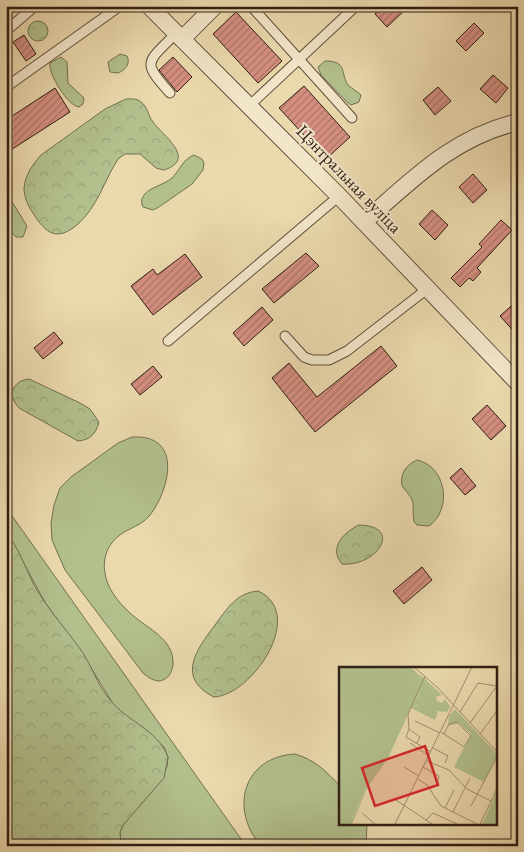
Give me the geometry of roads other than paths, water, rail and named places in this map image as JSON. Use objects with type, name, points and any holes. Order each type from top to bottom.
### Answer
[{"type":"street","name":"Цэнтральная вуліца","points":[[149,6],[339,196],[518,383]]},
{"type":"street","points":[[179,36],[215,6]]},
{"type":"street","points":[[364,222],[452,148],[486,131],[518,122]]},
{"type":"lane","points":[[6,31],[35,6]]},
{"type":"lane","points":[[6,87],[120,6]]},
{"type":"lane","points":[[251,6],[352,118]]},
{"type":"lane","points":[[249,106],[356,6]]},
{"type":"lane","points":[[170,93],[153,75],[150,64],[154,56],[179,36]]},
{"type":"lane","points":[[168,342],[339,196]]},
{"type":"lane","points":[[285,336],[304,356],[320,362],[329,360],[347,351],[427,289]]}]
